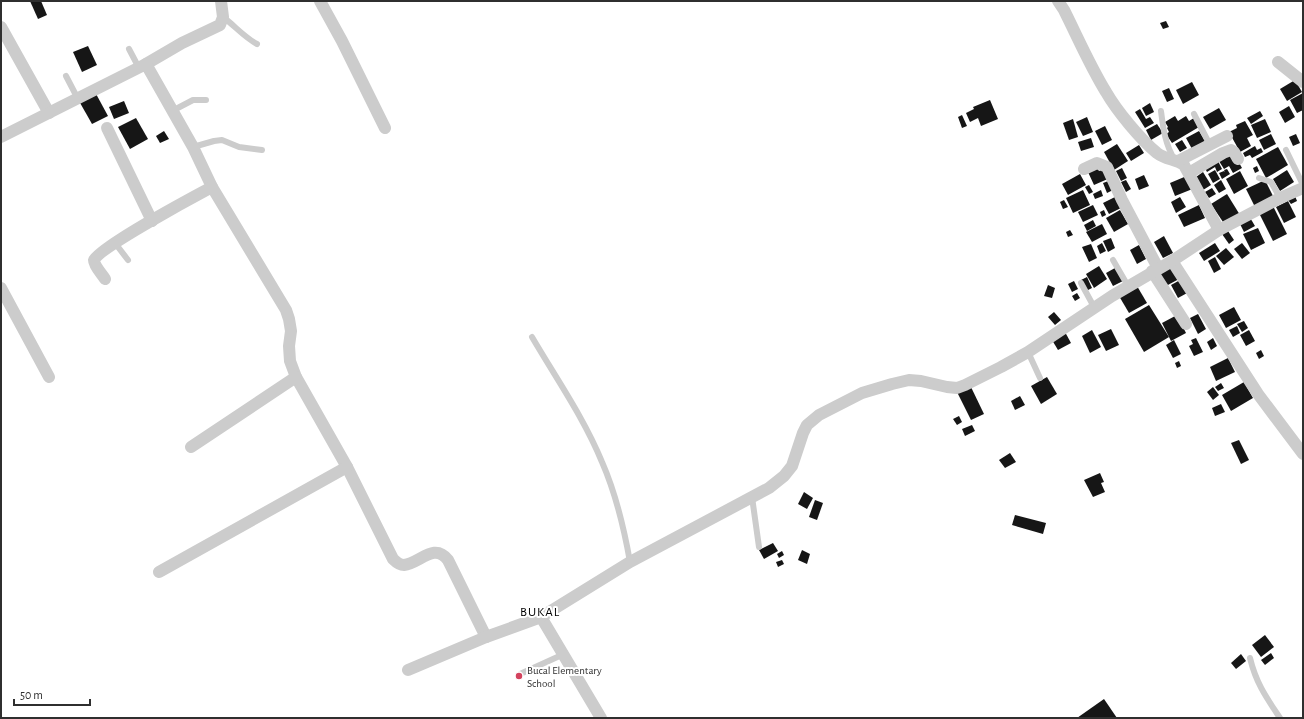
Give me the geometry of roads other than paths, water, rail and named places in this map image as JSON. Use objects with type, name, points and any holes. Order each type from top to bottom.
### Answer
[{"type":"street","points":[[1,137],[143,66],[182,43],[217,27],[220,25],[223,17],[221,1]]},
{"type":"street","points":[[320,1],[342,41],[385,128]]},
{"type":"street","points":[[1058,1],[1106,93],[1122,115],[1157,153],[1169,160],[1177,160],[1227,136]]},
{"type":"street","points":[[1,27],[49,113]]},
{"type":"street","points":[[1278,62],[1303,82]]},
{"type":"street","points":[[143,66],[172,111],[193,147],[212,187],[286,310],[291,331],[289,346],[290,361],[296,378],[347,467],[393,559],[404,565],[433,553],[440,553],[444,556],[448,560],[486,637]]},
{"type":"street","points":[[107,128],[152,221]]},
{"type":"street","points":[[1189,173],[1223,153],[1231,150],[1238,158]]},
{"type":"street","points":[[1177,160],[1184,165],[1189,173],[1219,230]]},
{"type":"street","points":[[1084,169],[1097,163],[1107,167],[1155,269],[1186,324]]},
{"type":"street","points":[[408,670],[486,637],[541,617],[630,562],[769,488],[784,476],[792,466],[807,425],[819,415],[862,393],[903,382],[920,381],[947,388],[957,388],[1002,367],[1028,352],[1094,307],[1155,269],[1172,261],[1219,230],[1303,186]]},
{"type":"street","points":[[105,279],[95,265],[95,258],[115,243],[212,187]]},
{"type":"street","points":[[1172,261],[1258,394],[1303,454]]},
{"type":"street","points":[[1,288],[49,377]]},
{"type":"street","points":[[191,447],[296,378]]},
{"type":"street","points":[[159,572],[347,467]]},
{"type":"street","points":[[541,617],[601,718]]},
{"type":"lane","points":[[223,17],[234,25],[245,37],[257,44]]},
{"type":"lane","points":[[129,49],[143,66]]},
{"type":"lane","points":[[66,76],[78,99]]},
{"type":"lane","points":[[172,111],[193,100],[206,100]]},
{"type":"lane","points":[[1161,111],[1163,128],[1168,144],[1177,160]]},
{"type":"lane","points":[[1194,114],[1210,145]]},
{"type":"lane","points":[[193,147],[222,140],[239,147],[262,150]]},
{"type":"lane","points":[[1286,150],[1303,186]]},
{"type":"lane","points":[[1260,178],[1271,182],[1280,198]]},
{"type":"lane","points":[[115,243],[128,260]]},
{"type":"lane","points":[[1113,260],[1128,286]]},
{"type":"lane","points":[[1081,283],[1094,307]]},
{"type":"lane","points":[[532,337],[577,412],[602,461],[611,484],[624,527],[630,562]]},
{"type":"lane","points":[[1028,352],[1040,378]]},
{"type":"lane","points":[[752,497],[760,547]]},
{"type":"lane","points":[[520,674],[564,654]]},
{"type":"lane","points":[[1250,658],[1256,680],[1260,688],[1280,718]]},
{"type":"place","name":"Bucal Elementary School","points":[[519,676]]},
{"type":"district","name":"BUKAL","points":[[540,612]]}]
